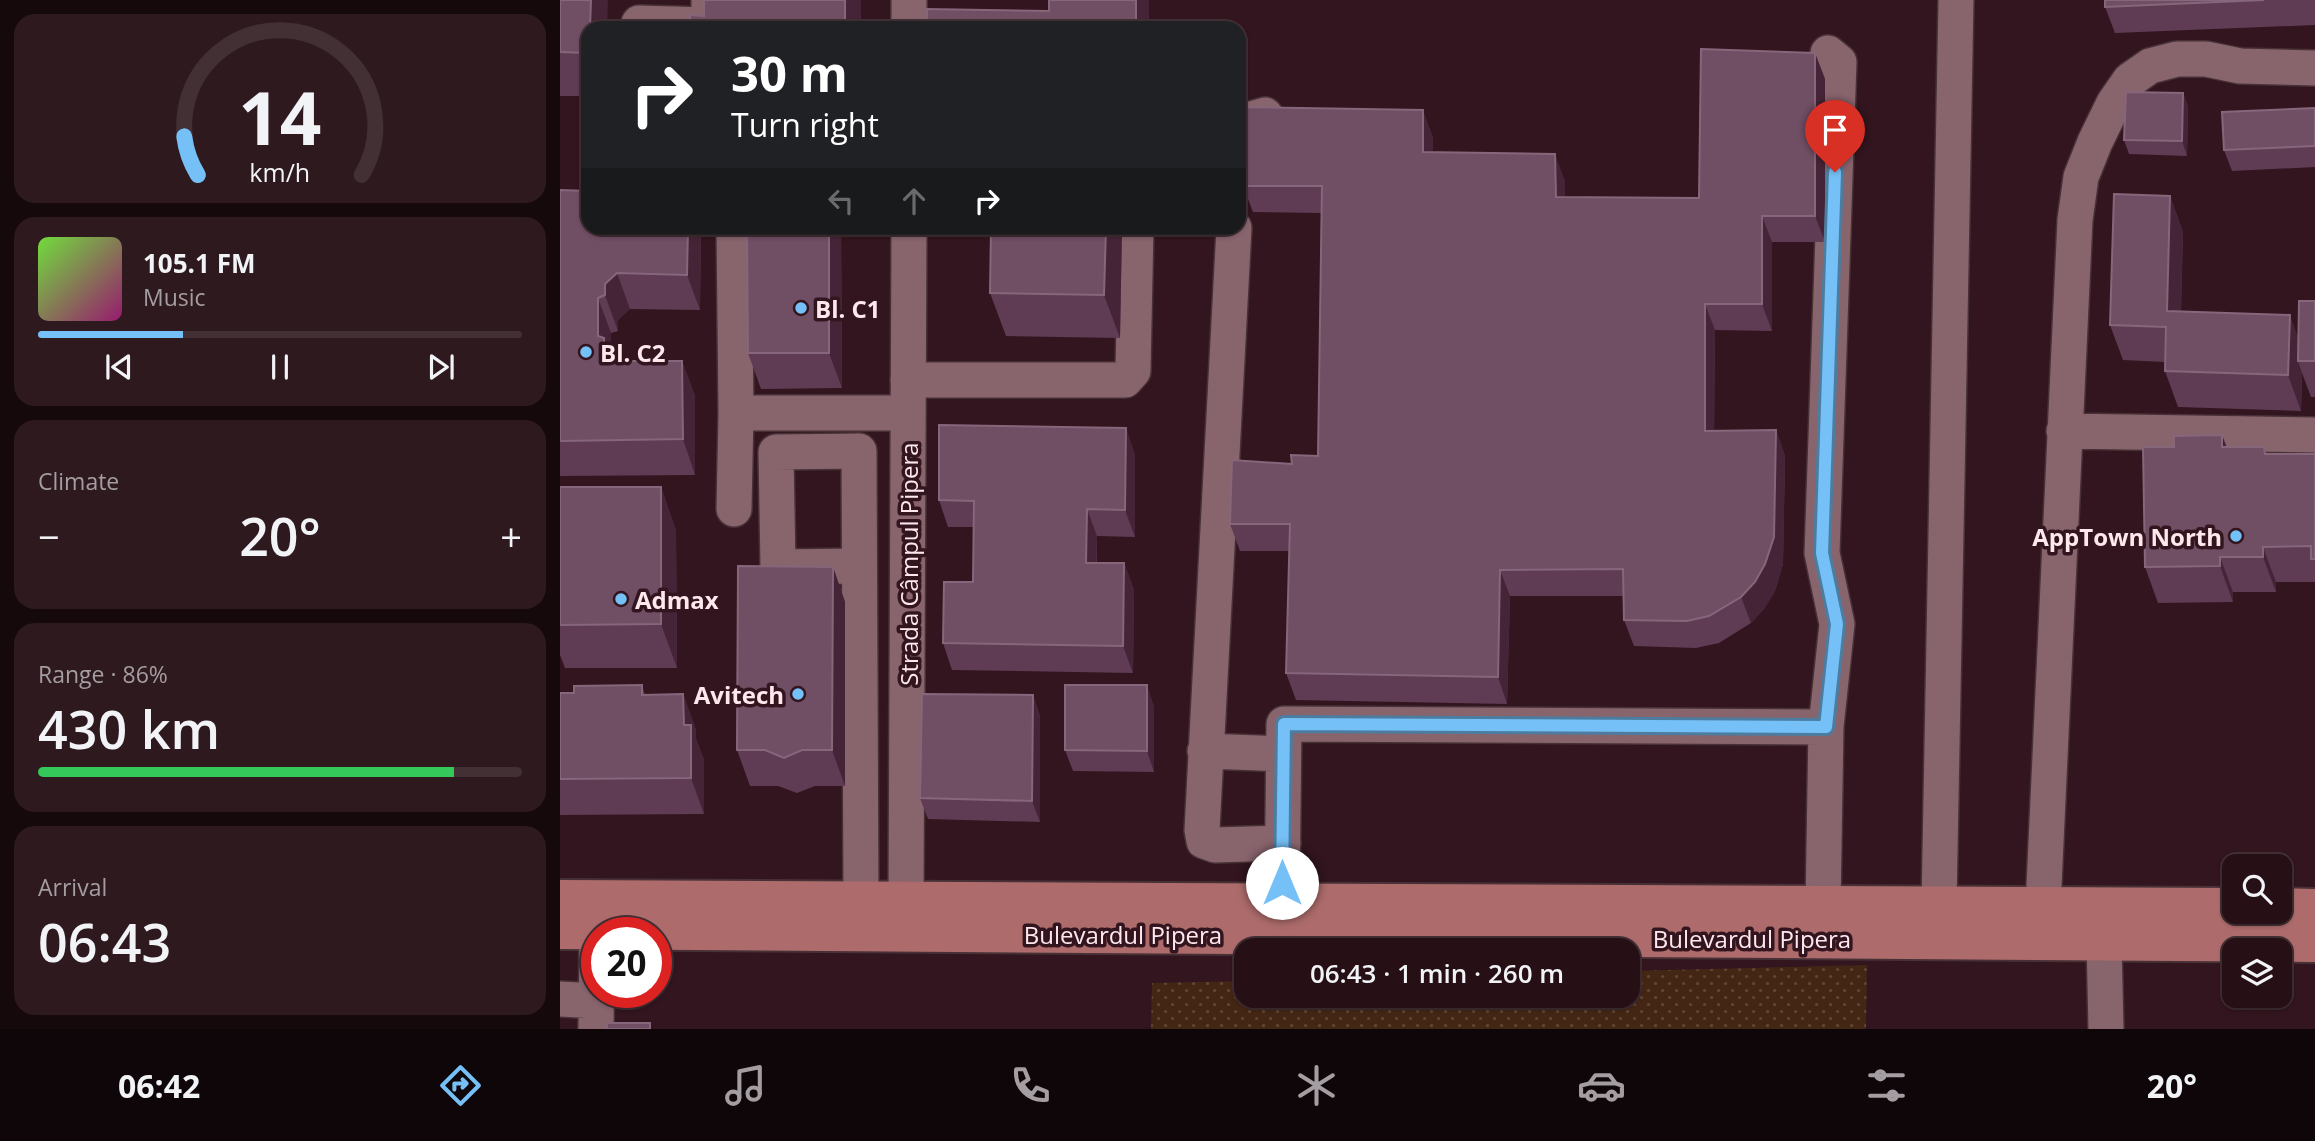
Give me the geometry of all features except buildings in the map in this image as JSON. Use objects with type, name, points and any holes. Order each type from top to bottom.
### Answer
[{"type":"main road","name":"Bulevardul Pipera","points":[[560,899],[2222,907]]},
{"type":"main road","points":[[2292,907],[2315,908]]},
{"type":"main road","name":"Bulevardul Pipera","points":[[578,930],[2315,943]]},
{"type":"street","points":[[909,0],[909,21]]},
{"type":"street","points":[[1939,906],[1956,0]]},
{"type":"street","points":[[658,21],[696,17]]},
{"type":"street","points":[[1823,906],[1826,727],[1837,624],[1822,553],[1839,62],[1828,53]]},
{"type":"street","points":[[2043,906],[2075,220],[2081,177],[2114,103],[2130,80],[2150,66],[2177,59],[2206,59],[2240,66],[2315,68]]},
{"type":"street","points":[[734,235],[734,509]]},
{"type":"street","name":"Strada Câmpul Pipera","points":[[906,900],[909,235]]},
{"type":"street","points":[[736,413],[908,396],[1125,380],[1133,371],[1136,235]]},
{"type":"street","points":[[1234,235],[1202,830],[1204,841],[1214,845],[1283,843]]},
{"type":"street","points":[[2064,432],[2315,435]]},
{"type":"street","points":[[859,566],[862,900]]},
{"type":"street","points":[[1282,902],[1284,724],[1826,727]]},
{"type":"street","points":[[1205,751],[1283,754]]},
{"type":"street","points":[[578,930],[596,1015]]},
{"type":"street","points":[[2104,941],[2106,1029]]},
{"type":"street","points":[[560,999],[596,1015]]},
{"type":"shaded area","points":[[1867,965],[1866,1029],[1151,1029],[1152,983],[1234,981],[1234,1008],[1640,1008],[1640,971]]},
{"type":"place","name":"Bl. C1","points":[[801,308]]},
{"type":"place","name":"Bl. C2","points":[[586,352]]},
{"type":"place","name":"AppTown North","points":[[2236,536]]},
{"type":"place","name":"Admax","points":[[621,599]]},
{"type":"place","name":"Avitech","points":[[798,694]]},
{"type":"route","points":[[1282,883],[1284,724],[1826,727],[1837,624],[1822,553],[1835,172]]}]
